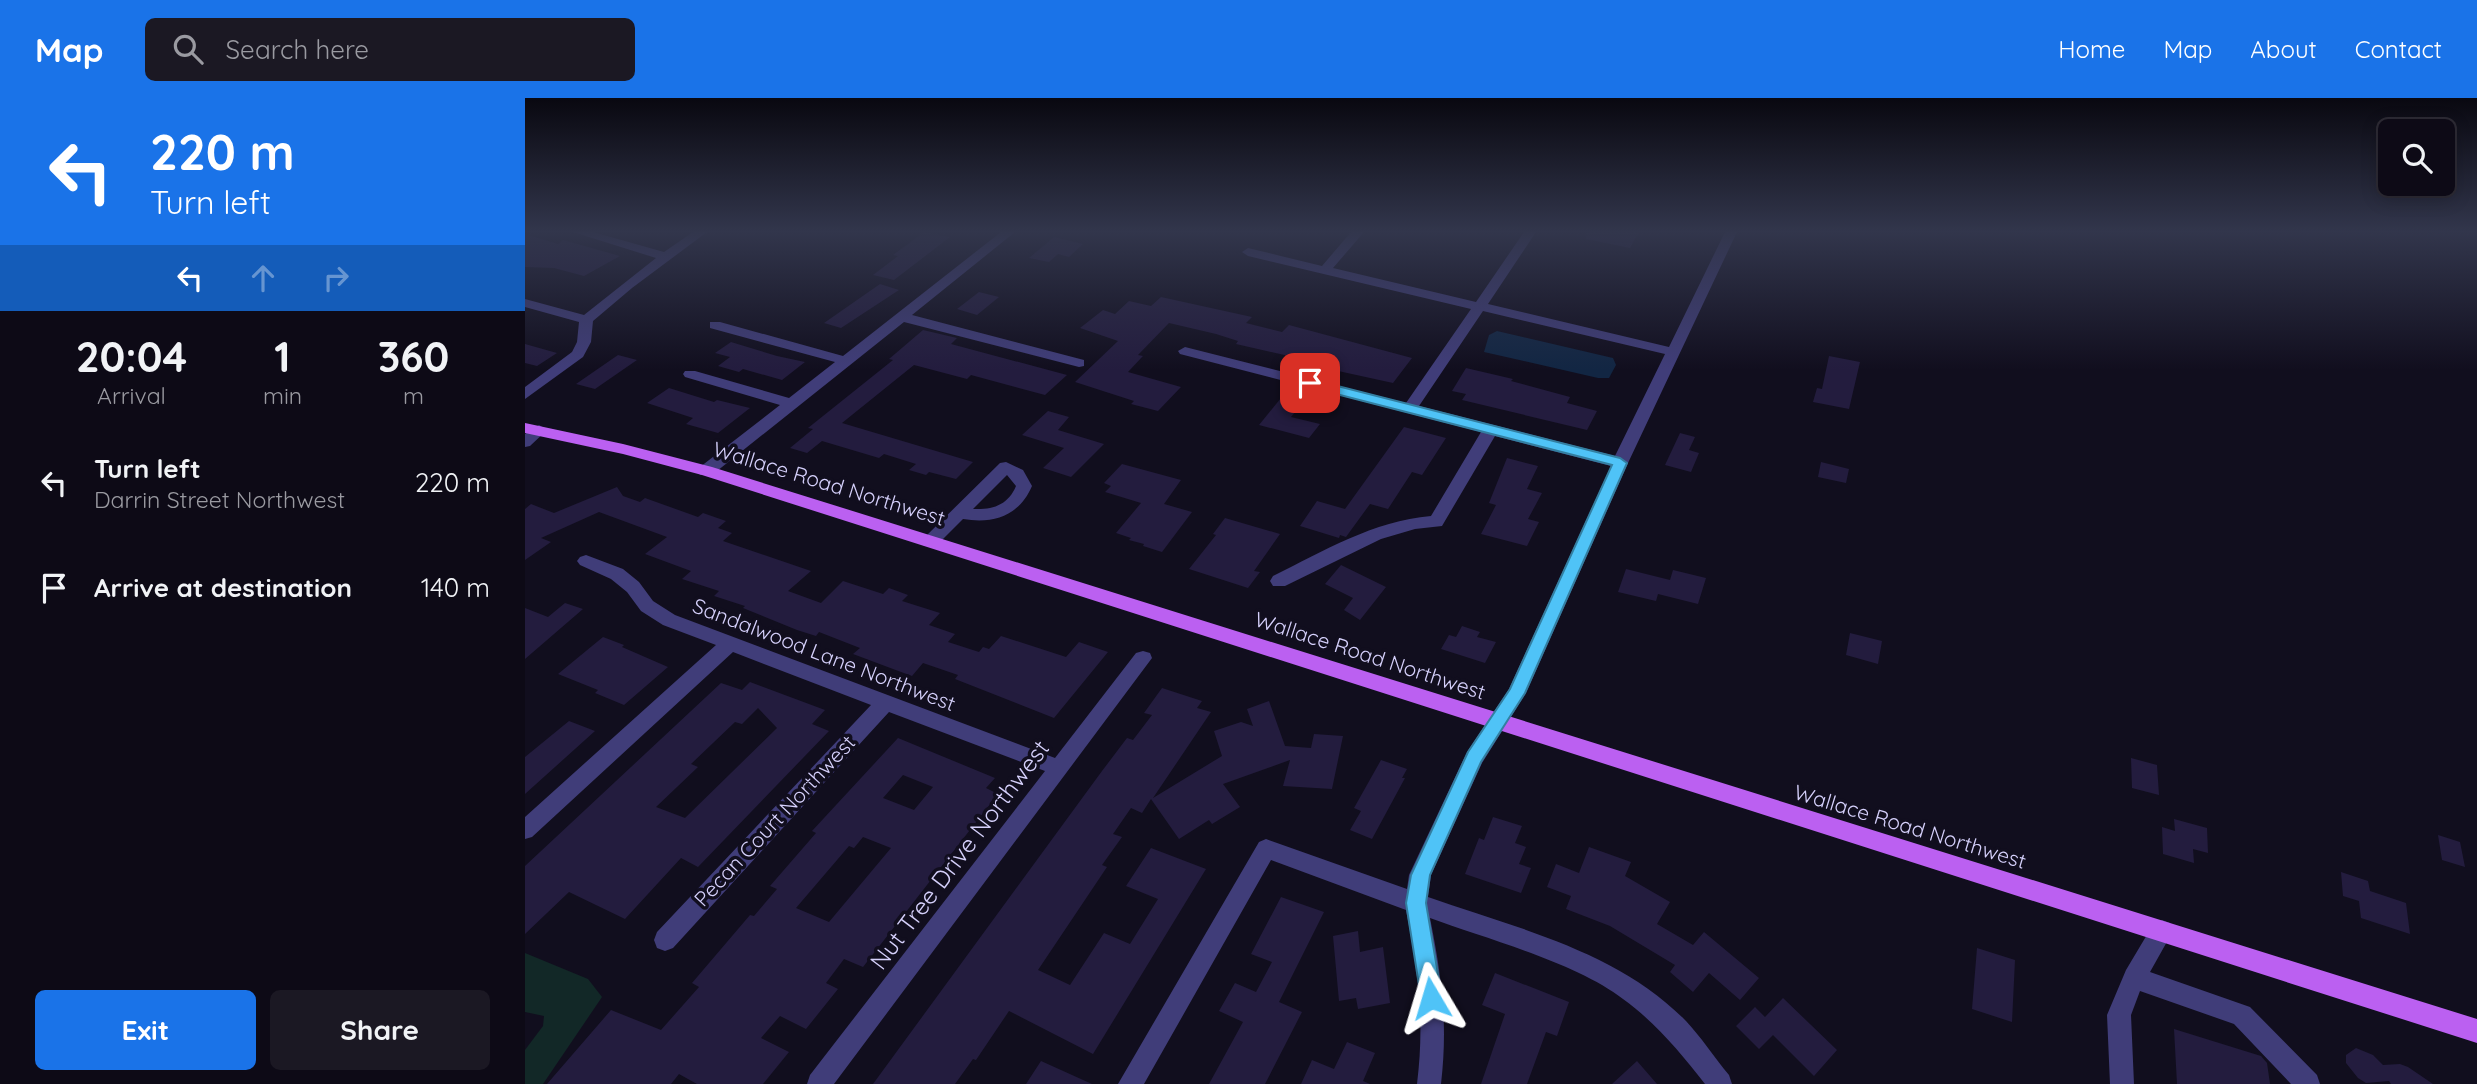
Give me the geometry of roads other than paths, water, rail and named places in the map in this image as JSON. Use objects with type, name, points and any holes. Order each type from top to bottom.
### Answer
[{"type":"main road","name":"Wallace Road Northwest","points":[[530,433],[706,471],[2477,1031]]},
{"type":"street","points":[[525,394],[578,354],[584,342],[586,320],[639,278]]},
{"type":"street","points":[[706,471],[951,278]]},
{"type":"street","points":[[1358,278],[1673,352]]},
{"type":"street","points":[[1410,409],[1499,278]]},
{"type":"street","points":[[1429,1084],[1434,1040],[1430,976],[1416,903],[1420,875],[1474,758],[1517,693],[1620,463],[1709,278]]},
{"type":"street","points":[[525,303],[586,320]]},
{"type":"street","points":[[902,317],[1079,363]]},
{"type":"street","points":[[715,325],[846,361]]},
{"type":"street","points":[[1185,351],[1620,463]]},
{"type":"street","points":[[690,374],[792,404]]},
{"type":"street","points":[[1279,581],[1392,528],[1413,522],[1436,522],[1491,429]]},
{"type":"street","points":[[930,542],[958,513]]},
{"type":"street","name":"Sandalwood Lane Northwest","points":[[586,561],[617,574],[633,587],[646,606],[669,620],[1059,768]]},
{"type":"street","points":[[525,830],[729,645]]},
{"type":"street","name":"Nut Tree Drive Northwest","points":[[820,1084],[1143,659]]},
{"type":"street","name":"Pecan Court Northwest","points":[[665,940],[886,702]]},
{"type":"street","points":[[1131,1084],[1266,849],[1580,962],[1630,989],[1677,1029],[1720,1084]]},
{"type":"street","points":[[2122,1084],[2119,1015],[2134,978],[2162,931]]},
{"type":"street","points":[[2134,978],[2242,1015],[2308,1084]]},
{"type":"water","points":[[1497,331],[1613,358],[1616,365],[1609,378],[1598,378],[1484,352],[1489,335]]}]
